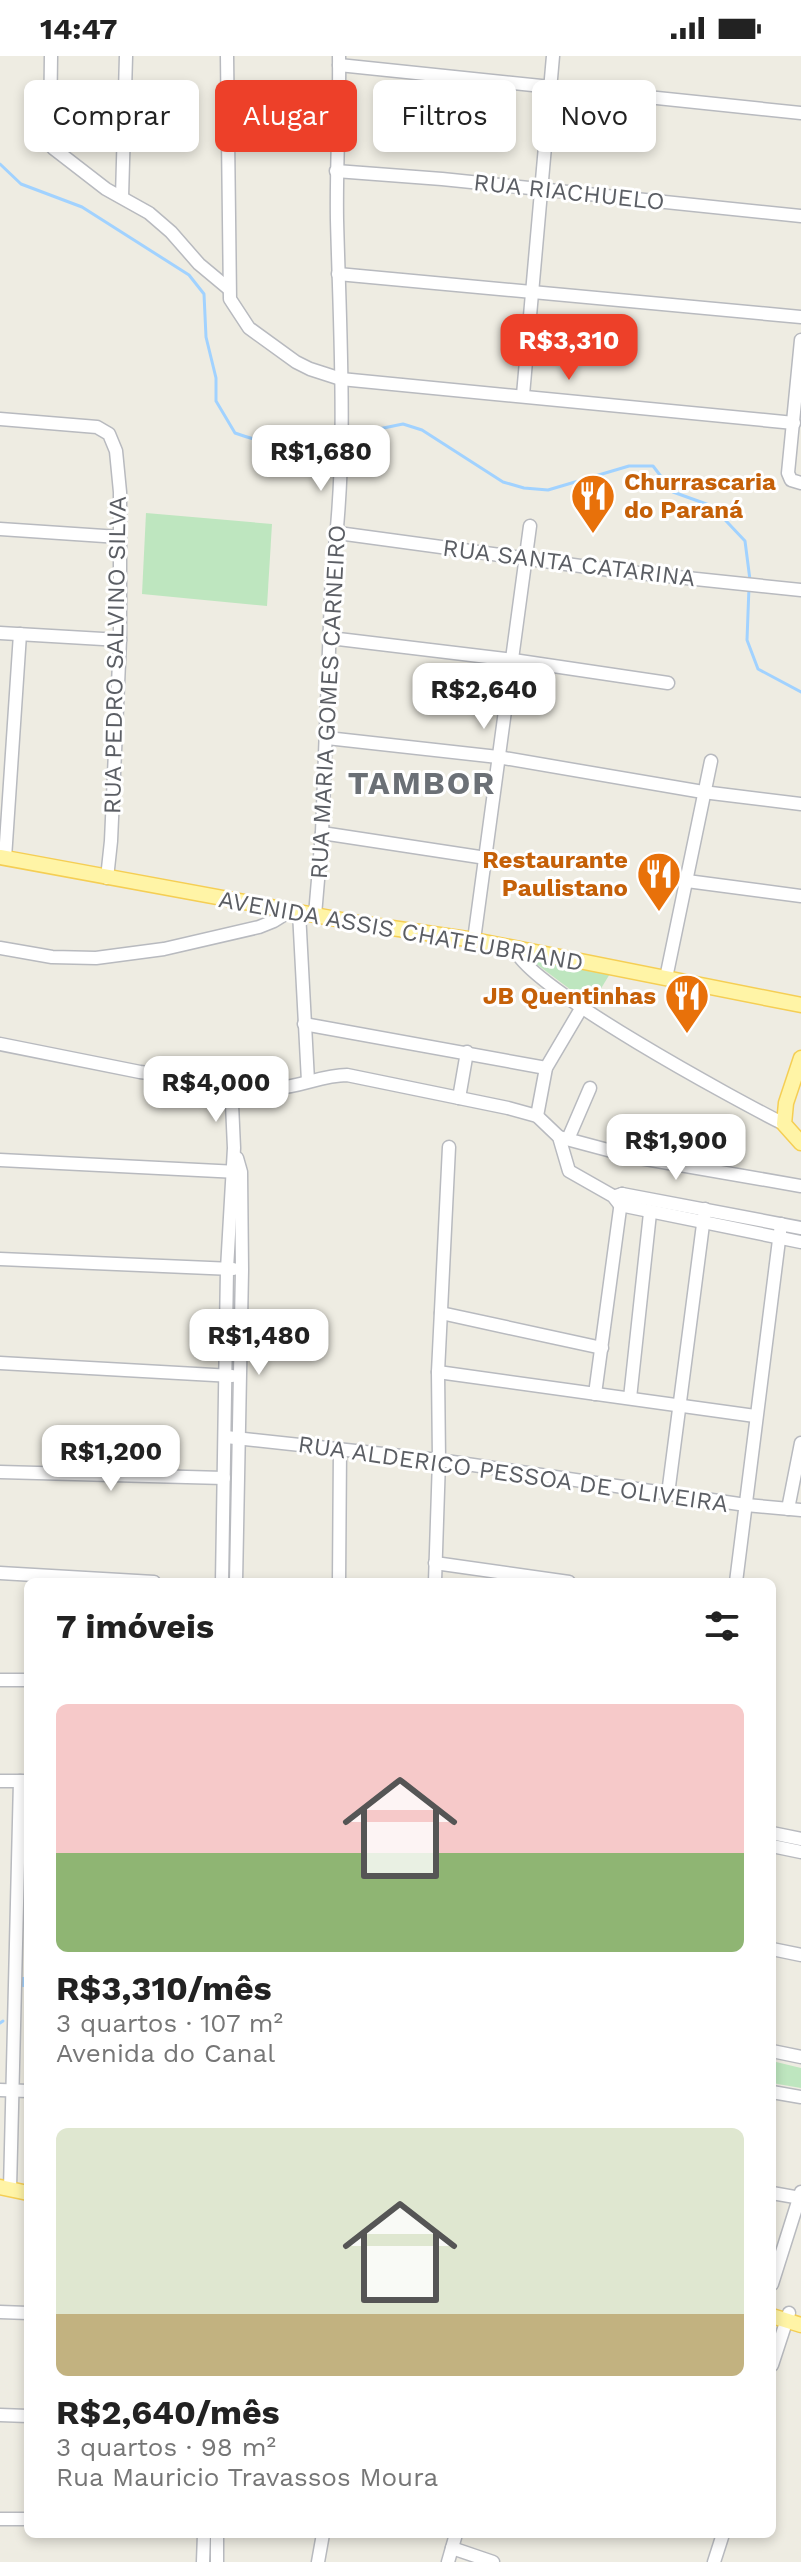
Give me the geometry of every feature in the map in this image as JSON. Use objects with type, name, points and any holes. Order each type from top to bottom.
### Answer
[{"type":"main road","name":"AVENIDA ASSIS CHATEUBRIAND","points":[[3,857],[294,912],[474,940],[801,1005]]},
{"type":"main road","points":[[801,1058],[786,1103],[784,1124],[801,1143]]},
{"type":"street","points":[[51,56],[50,131],[53,148],[106,189],[158,220],[199,264],[229,289]]},
{"type":"street","points":[[122,197],[126,56]]},
{"type":"street","points":[[227,56],[229,289],[236,311],[249,328],[296,362],[341,379],[794,423]]},
{"type":"street","points":[[551,80],[553,56]]},
{"type":"street","points":[[339,61],[532,85]]},
{"type":"street","name":"RUA MARIA GOMES CARNEIRO","points":[[315,915],[327,738],[332,572],[338,533],[341,425],[336,171],[339,61]]},
{"type":"street","points":[[656,98],[801,113]]},
{"type":"street","points":[[523,395],[545,152]]},
{"type":"street","name":"RUA RIACHUELO","points":[[336,171],[801,216]]},
{"type":"street","points":[[338,274],[801,317]]},
{"type":"street","points":[[799,482],[789,479],[788,473],[801,340]]},
{"type":"street","name":"RUA PEDRO SALVINO SILVA","points":[[0,419],[97,427],[109,434],[116,451],[120,492],[120,640],[107,878]]},
{"type":"street","points":[[474,940],[530,526]]},
{"type":"street","points":[[0,529],[119,537]]},
{"type":"street","name":"RUA SANTA CATARINA","points":[[338,533],[801,590]]},
{"type":"street","points":[[0,633],[120,640]]},
{"type":"street","points":[[3,857],[20,634]]},
{"type":"street","points":[[330,638],[668,683]]},
{"type":"street","points":[[327,738],[498,757],[703,792],[801,804]]},
{"type":"street","points":[[666,978],[711,761]]},
{"type":"street","points":[[322,833],[486,858]]},
{"type":"street","points":[[687,881],[801,896]]},
{"type":"street","points":[[0,948],[73,959],[127,955],[259,927],[294,912],[308,1081]]},
{"type":"street","points":[[515,949],[524,963],[582,1007],[679,1068],[784,1124]]},
{"type":"street","points":[[537,1116],[546,1068],[582,1007]]},
{"type":"street","points":[[304,1024],[546,1068]]},
{"type":"street","points":[[0,1044],[140,1072],[287,1088],[334,1075],[347,1075],[537,1116],[564,1138],[634,1157],[801,1186]]},
{"type":"street","points":[[459,1098],[467,1052]]},
{"type":"street","points":[[231,1082],[242,1270],[236,1578]]},
{"type":"street","points":[[590,1088],[564,1138],[569,1171],[650,1213],[801,1242]]},
{"type":"street","points":[[435,1578],[438,1372],[449,1147]]},
{"type":"street","points":[[0,1160],[237,1172]]},
{"type":"street","points":[[222,1578],[227,1269],[237,1172]]},
{"type":"street","points":[[619,1198],[705,1209],[801,1228]]},
{"type":"street","points":[[595,1394],[619,1198]]},
{"type":"street","points":[[668,1494],[705,1209]]},
{"type":"street","points":[[630,1398],[650,1213]]},
{"type":"street","points":[[737,1578],[781,1224]]},
{"type":"street","points":[[0,1259],[242,1270]]},
{"type":"street","points":[[441,1313],[602,1348]]},
{"type":"street","points":[[0,1363],[241,1376]]},
{"type":"street","points":[[438,1372],[755,1416]]},
{"type":"street","name":"RUA ALDERICO PESSOA DE OLIVEIRA","points":[[226,1437],[439,1460],[794,1510]]},
{"type":"street","points":[[794,1510],[801,1443]]},
{"type":"street","points":[[339,1578],[340,1449]]},
{"type":"street","points":[[0,1472],[224,1478]]},
{"type":"street","points":[[435,1563],[541,1578]]},
{"type":"street","points":[[0,1573],[86,1578]]},
{"type":"street","points":[[0,1680],[24,1680]]},
{"type":"street","points":[[0,1781],[24,1781],[6,2090],[5,2188]]},
{"type":"street","points":[[776,1834],[801,1839]]},
{"type":"street","points":[[776,1847],[801,1852]]},
{"type":"street","points":[[776,1950],[801,1955]]},
{"type":"street","points":[[776,2052],[801,2057]]},
{"type":"street","points":[[776,2093],[801,2097]]},
{"type":"street","points":[[776,2193],[800,2196],[776,2271]]},
{"type":"street","points":[[0,2312],[24,2313]]},
{"type":"street","points":[[776,2355],[790,2318]]},
{"type":"street","points":[[0,2415],[24,2416]]},
{"type":"street","points":[[0,2519],[24,2519]]},
{"type":"street","points":[[203,2562],[204,2538]]},
{"type":"street","points":[[217,2538],[217,2562]]},
{"type":"street","points":[[318,2562],[322,2538]]},
{"type":"street","points":[[448,2562],[455,2538]]},
{"type":"street","points":[[714,2562],[722,2538]]},
{"type":"street","points":[[452,2548],[493,2562]]},
{"type":"green space","points":[[146,513],[272,524],[267,606],[142,594]]},
{"type":"green space","points":[[531,960],[611,972],[591,1005]]},
{"type":"green space","points":[[776,2062],[801,2068],[801,2088],[776,2084]]},
{"type":"waterway","points":[[0,164],[21,184],[82,207],[189,275],[204,294],[206,337],[216,378],[216,401],[235,433],[285,445],[337,438]]},
{"type":"waterway","points":[[344,436],[403,424],[422,430],[503,482],[524,488],[548,490],[629,466],[653,466],[673,492],[712,506],[745,541],[750,580]]},
{"type":"waterway","points":[[749,587],[747,640],[758,669],[801,692]]},
{"type":"place","name":"Churrascaria do Paraná","points":[[593,535]]},
{"type":"place","name":"Restaurante Paulistano","points":[[659,913]]},
{"type":"place","name":"JB Quentinhas","points":[[687,1035]]},
{"type":"district","name":"TAMBOR","points":[[422,783]]}]
